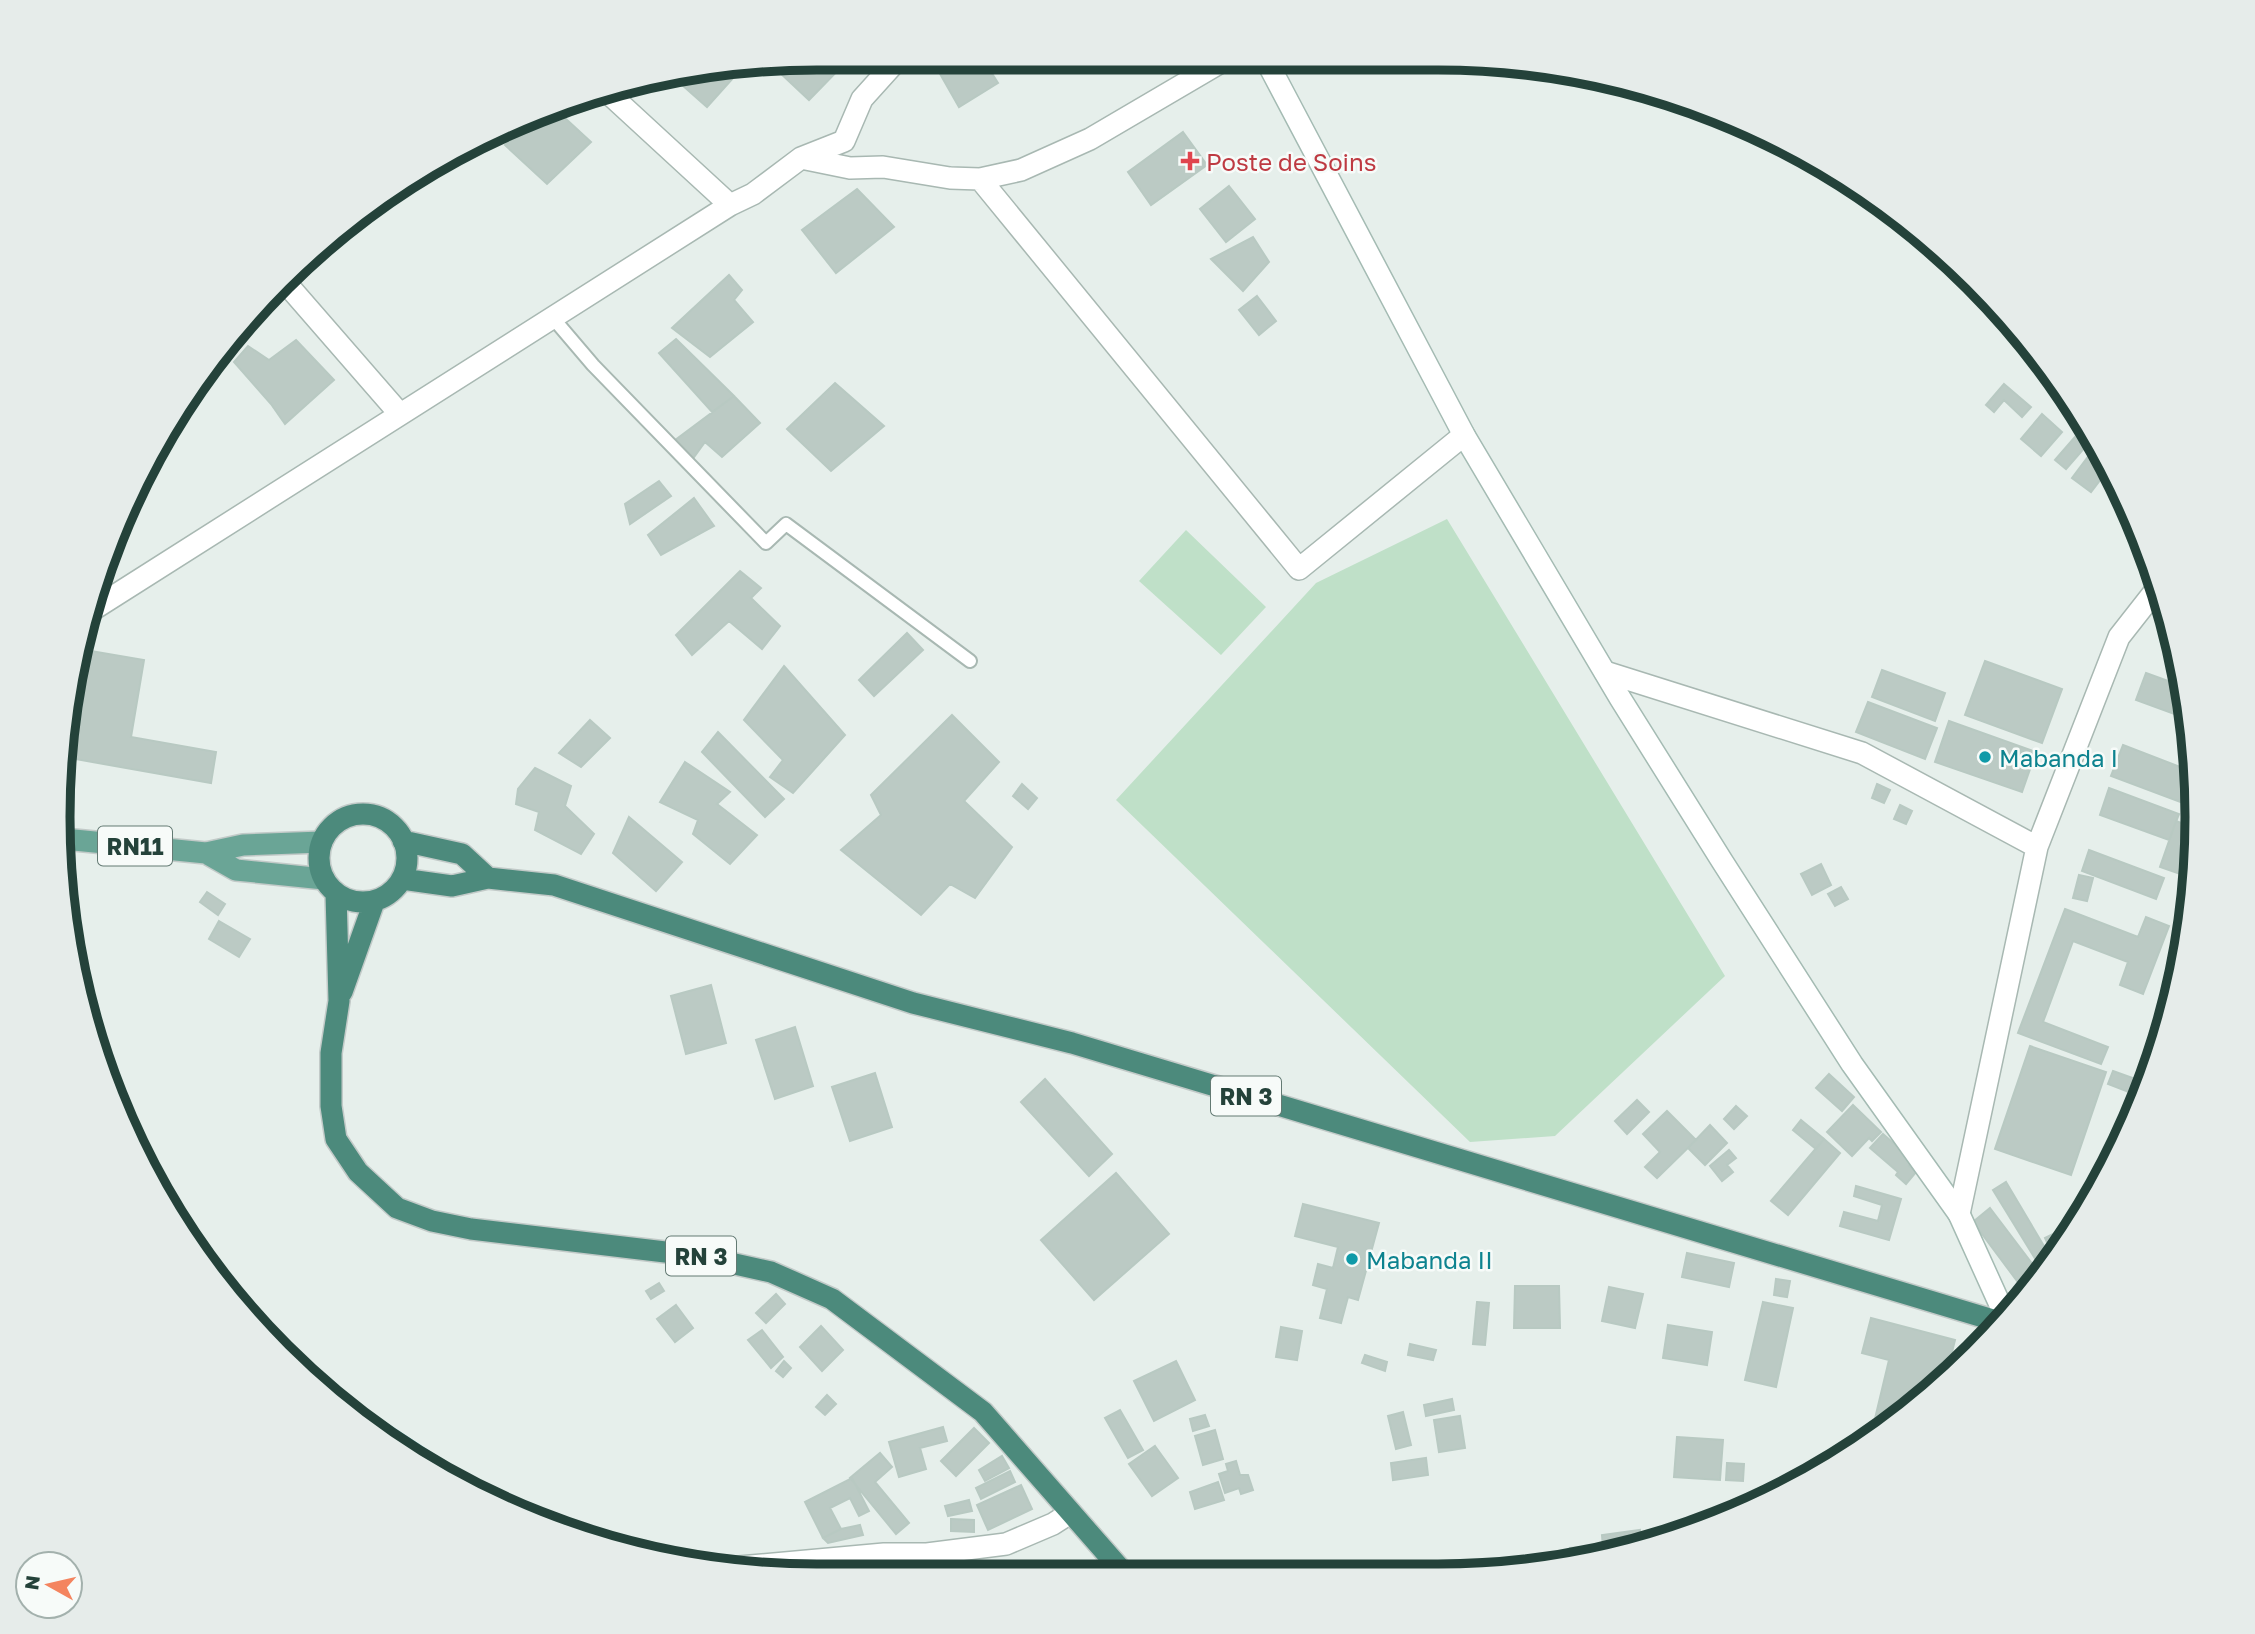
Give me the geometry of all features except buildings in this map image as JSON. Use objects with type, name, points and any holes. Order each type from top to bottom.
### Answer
[{"type":"highway","points":[[322,842],[330,829],[341,820],[370,815],[384,820],[396,829],[403,841],[407,860],[402,879],[387,895],[374,902],[350,901],[330,886]]},
{"type":"highway","points":[[403,841],[462,854],[488,878]]},
{"type":"highway","name":"RN 3","points":[[322,842],[319,860],[330,886],[339,1001]]},
{"type":"highway","name":"RN 3","points":[[402,879],[452,886],[488,878],[554,885],[913,1003],[1072,1043],[1993,1317]]},
{"type":"highway","name":"RN 3","points":[[374,902],[339,1001],[331,1053],[331,1106],[336,1139],[358,1172],[397,1208],[432,1221],[471,1229],[699,1256],[771,1272],[832,1299],[983,1412],[1116,1564]]},
{"type":"main road","name":"RN11","points":[[71,840],[206,853],[243,845],[322,842]]},
{"type":"main road","name":"RN11","points":[[206,853],[236,870],[330,886]]},
{"type":"street","points":[[101,604],[399,413],[730,205],[753,194],[801,158],[844,141],[862,99],[888,70]]},
{"type":"street","points":[[801,158],[850,168],[883,167],[980,179],[1021,170],[1090,139],[1208,70]]},
{"type":"street","points":[[1271,70],[1464,435],[1605,672],[1852,1063],[1959,1214],[2000,1310]]},
{"type":"street","points":[[614,98],[730,205]]},
{"type":"street","points":[[980,179],[1299,569],[1464,435]]},
{"type":"street","points":[[290,288],[399,413]]},
{"type":"street","points":[[1959,1214],[2037,846],[2119,637],[2151,596]]},
{"type":"street","points":[[1605,672],[1862,753],[2037,846]]},
{"type":"street","points":[[787,1563],[884,1554],[927,1554],[1006,1544],[1070,1513]]},
{"type":"lane","points":[[553,318],[593,365],[766,543],[786,524],[970,661]]},
{"type":"green space","points":[[1447,519],[1725,976],[1555,1136],[1470,1142],[1116,800],[1316,583]]},
{"type":"green space","points":[[1186,530],[1266,607],[1221,655],[1139,581]]},
{"type":"waterway","points":[[377,1421],[446,1465]]},
{"type":"place","name":"Poste de Soins","points":[[1190,161]]},
{"type":"place","name":"Mabanda I","points":[[1985,757]]},
{"type":"place","name":"Mabanda II","points":[[1352,1259]]}]
